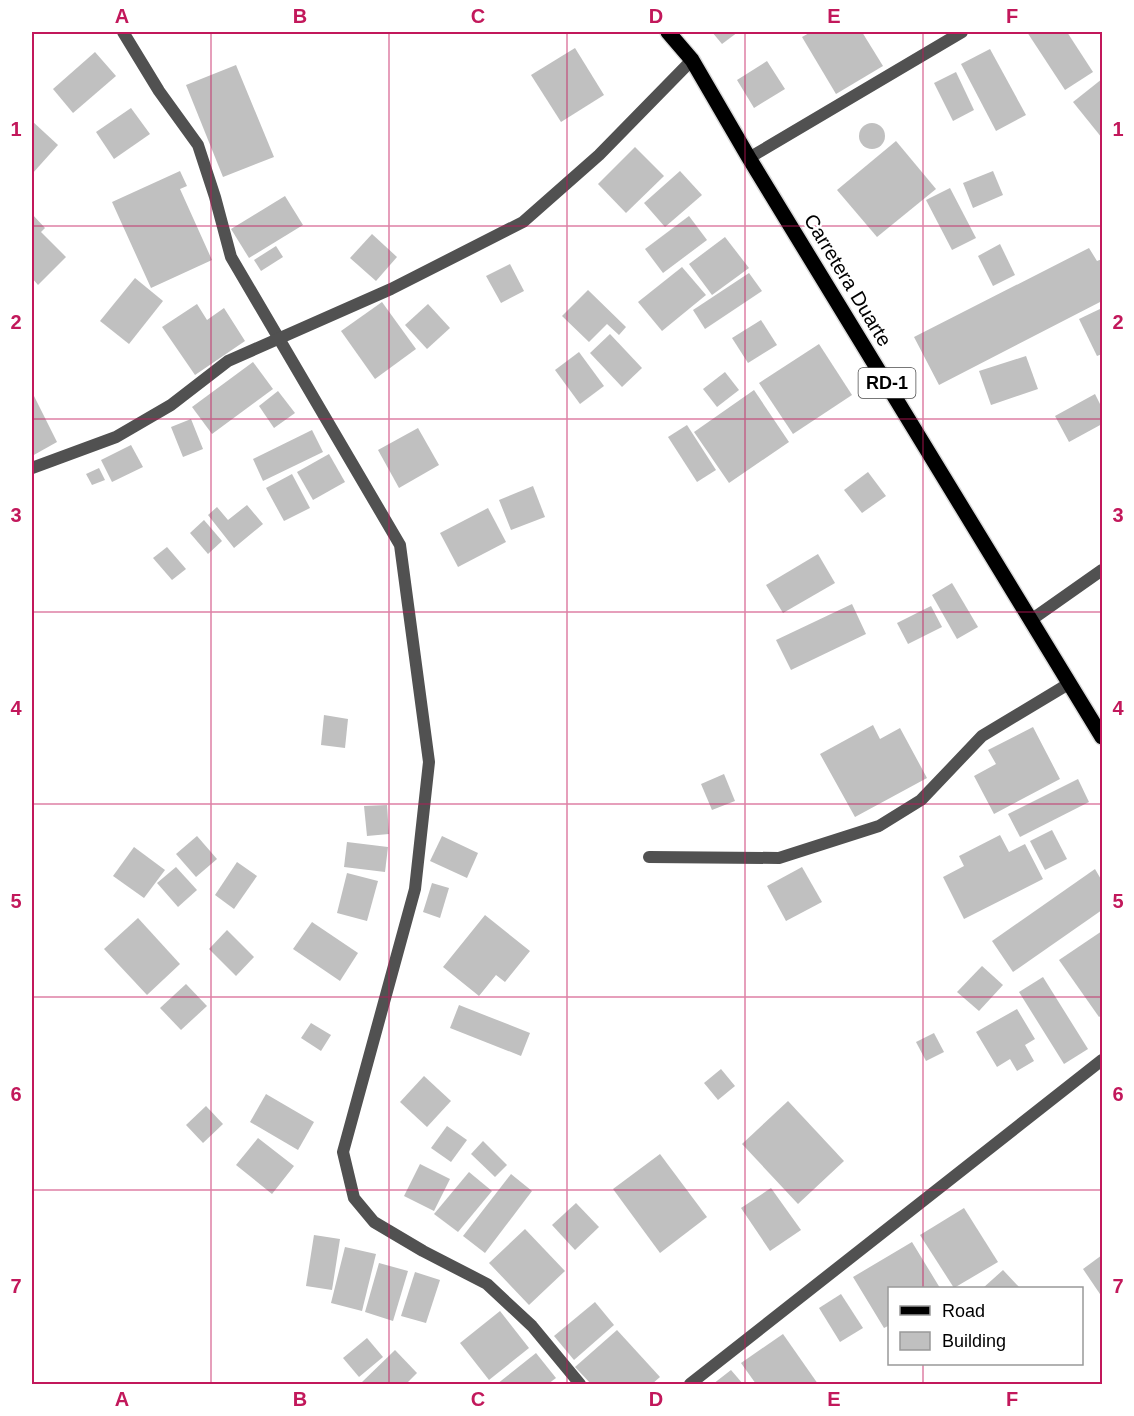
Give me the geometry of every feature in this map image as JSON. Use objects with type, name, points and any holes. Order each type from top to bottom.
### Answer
[{"type":"main road","name":"Carretera Duarte","points":[[668,32],[692,60],[1102,737]]},
{"type":"street","points":[[123,32],[159,91],[198,145],[231,257],[400,545],[429,762],[415,889],[343,1152],[354,1198],[374,1222],[423,1251],[487,1284],[532,1326],[580,1384]]},
{"type":"street","points":[[750,158],[962,32]]},
{"type":"street","points":[[32,468],[116,437],[171,405],[228,361],[390,289],[523,222],[599,155],[692,60]]},
{"type":"street","points":[[1031,620],[1102,570]]},
{"type":"street","points":[[649,857],[779,858],[879,826],[921,800],[982,736],[1070,683]]},
{"type":"street","points":[[690,1384],[1102,1060]]},
{"type":"building","points":[[712,32],[738,32],[722,44]]},
{"type":"building","points":[[811,32],[862,32],[883,66],[836,94],[802,37]]},
{"type":"building","points":[[1027,32],[1067,32],[1093,72],[1065,90]]},
{"type":"building","points":[[575,48],[604,95],[561,122],[531,75]]},
{"type":"building","points":[[990,49],[1026,115],[996,131],[961,64]]},
{"type":"building","points":[[95,52],[116,76],[73,113],[53,89]]},
{"type":"building","points":[[767,61],[785,89],[754,108],[737,80]]},
{"type":"building","points":[[236,65],[274,157],[223,177],[186,85]]},
{"type":"building","points":[[956,72],[974,110],[953,121],[934,83]]},
{"type":"building","points":[[1102,79],[1102,138],[1073,102]]},
{"type":"building","points":[[131,108],[150,134],[114,159],[96,132]]},
{"type":"building","points":[[32,121],[58,145],[32,174]]},
{"type":"building","points":[[872,123],[881,127],[885,136],[881,145],[872,149],[863,145],[859,136],[863,127]]},
{"type":"building","points":[[896,141],[936,189],[877,237],[837,190]]},
{"type":"building","points":[[635,147],[664,176],[626,213],[598,184]]},
{"type":"building","points":[[180,171],[187,186],[180,189],[212,260],[151,288],[112,202]]},
{"type":"building","points":[[680,171],[702,195],[665,227],[644,203]]},
{"type":"building","points":[[993,171],[1003,195],[973,208],[963,183]]},
{"type":"building","points":[[950,188],[976,238],[952,250],[926,200]]},
{"type":"building","points":[[285,196],[303,225],[249,258],[231,229]]},
{"type":"building","points":[[32,214],[45,228],[41,232],[66,257],[38,285],[32,278]]},
{"type":"building","points":[[689,216],[707,240],[663,273],[645,249]]},
{"type":"building","points":[[372,234],[397,257],[376,281],[350,258]]},
{"type":"building","points":[[725,237],[749,268],[712,295],[689,264]]},
{"type":"building","points":[[1000,244],[1015,275],[993,286],[978,256]]},
{"type":"building","points":[[276,246],[283,257],[261,271],[254,260]]},
{"type":"building","points":[[1089,248],[1097,261],[1102,259],[1102,301],[939,385],[914,337]]},
{"type":"building","points":[[510,264],[524,291],[501,303],[486,276]]},
{"type":"building","points":[[682,267],[706,295],[662,331],[638,302]]},
{"type":"building","points":[[749,273],[762,291],[705,329],[693,310]]},
{"type":"building","points":[[135,278],[163,301],[129,344],[100,321]]},
{"type":"building","points":[[588,290],[626,327],[619,335],[607,324],[589,342],[562,316]]},
{"type":"building","points":[[382,302],[416,349],[375,379],[341,331]]},
{"type":"building","points":[[197,304],[207,320],[224,308],[245,341],[195,375],[162,327]]},
{"type":"building","points":[[428,304],[450,328],[427,349],[405,325]]},
{"type":"building","points":[[1102,308],[1102,354],[1097,356],[1079,319]]},
{"type":"building","points":[[761,320],[777,345],[748,363],[732,338]]},
{"type":"building","points":[[610,334],[642,368],[622,387],[590,353]]},
{"type":"building","points":[[819,344],[852,395],[793,434],[759,383]]},
{"type":"building","points":[[579,352],[604,386],[580,404],[555,370]]},
{"type":"building","points":[[1026,356],[1038,389],[991,405],[979,371]]},
{"type":"building","points":[[253,362],[273,389],[212,434],[192,407]]},
{"type":"building","points":[[725,372],[739,390],[717,407],[703,389]]},
{"type":"building","points":[[754,390],[789,442],[729,483],[694,432]]},
{"type":"building","points":[[278,391],[295,413],[274,428],[259,406]]},
{"type":"building","points":[[32,392],[57,442],[32,456]]},
{"type":"building","points":[[1095,394],[1102,408],[1102,424],[1069,442],[1055,416]]},
{"type":"building","points":[[191,419],[203,449],[183,457],[171,427]]},
{"type":"building","points":[[687,425],[716,470],[697,482],[668,437]]},
{"type":"building","points":[[418,428],[439,465],[399,488],[378,450]]},
{"type":"building","points":[[312,430],[323,452],[263,481],[253,459]]},
{"type":"building","points":[[131,445],[143,467],[112,482],[101,460]]},
{"type":"building","points":[[329,454],[345,482],[313,500],[297,472]]},
{"type":"building","points":[[99,468],[105,480],[92,485],[86,474]]},
{"type":"building","points":[[868,472],[886,496],[862,513],[844,490]]},
{"type":"building","points":[[292,474],[310,508],[284,521],[266,488]]},
{"type":"building","points":[[533,486],[545,517],[511,530],[499,500]]},
{"type":"building","points":[[247,505],[263,524],[234,548],[208,515],[217,507],[228,520]]},
{"type":"building","points":[[488,508],[506,542],[458,567],[440,533]]},
{"type":"building","points":[[204,520],[222,541],[208,554],[190,533]]},
{"type":"building","points":[[167,547],[186,569],[172,580],[153,558]]},
{"type":"building","points":[[818,554],[835,583],[783,613],[766,585]]},
{"type":"building","points":[[952,583],[978,627],[957,639],[932,595]]},
{"type":"building","points":[[852,604],[866,634],[791,670],[776,640]]},
{"type":"building","points":[[931,606],[942,627],[908,644],[897,623]]},
{"type":"building","points":[[324,715],[348,719],[345,748],[321,745]]},
{"type":"building","points":[[873,725],[880,739],[900,728],[927,778],[855,817],[820,754]]},
{"type":"building","points":[[1033,727],[1060,779],[994,814],[974,776],[996,764],[988,750]]},
{"type":"building","points":[[724,774],[735,801],[712,810],[701,784]]},
{"type":"building","points":[[1078,779],[1089,802],[1020,837],[1008,814]]},
{"type":"building","points":[[387,805],[389,834],[367,836],[364,806]]},
{"type":"building","points":[[1052,830],[1067,859],[1045,870],[1030,841]]},
{"type":"building","points":[[1000,835],[1009,852],[1025,844],[1043,879],[964,919],[943,877],[964,866],[959,856]]},
{"type":"building","points":[[197,836],[217,859],[196,877],[176,854]]},
{"type":"building","points":[[442,836],[478,853],[467,878],[430,861]]},
{"type":"building","points":[[347,842],[388,847],[385,872],[344,867]]},
{"type":"building","points":[[134,847],[165,870],[144,898],[113,876]]},
{"type":"building","points":[[237,862],[257,876],[234,909],[215,895]]},
{"type":"building","points":[[176,867],[197,890],[178,907],[157,883]]},
{"type":"building","points":[[802,867],[822,902],[786,921],[767,886]]},
{"type":"building","points":[[1095,869],[1102,881],[1102,910],[1013,972],[992,941]]},
{"type":"building","points":[[347,873],[378,881],[367,921],[337,913]]},
{"type":"building","points":[[432,883],[449,888],[440,918],[423,912]]},
{"type":"building","points":[[485,915],[530,951],[505,982],[496,975],[479,996],[443,967]]},
{"type":"building","points":[[138,918],[180,964],[147,995],[104,949]]},
{"type":"building","points":[[312,922],[358,953],[340,981],[293,949]]},
{"type":"building","points":[[227,930],[254,957],[236,976],[209,949]]},
{"type":"building","points":[[1102,931],[1102,1015],[1099,1017],[1059,960]]},
{"type":"building","points":[[982,966],[1003,985],[979,1011],[957,992]]},
{"type":"building","points":[[1043,977],[1088,1049],[1064,1064],[1019,992]]},
{"type":"building","points":[[186,984],[207,1006],[181,1030],[160,1008]]},
{"type":"building","points":[[459,1005],[530,1033],[521,1056],[450,1028]]},
{"type":"building","points":[[1017,1009],[1035,1039],[1025,1045],[1034,1061],[1017,1071],[1010,1059],[997,1067],[976,1032]]},
{"type":"building","points":[[311,1023],[331,1035],[321,1051],[301,1038]]},
{"type":"building","points":[[934,1033],[944,1052],[926,1061],[916,1042]]},
{"type":"building","points":[[721,1069],[735,1086],[718,1100],[704,1083]]},
{"type":"building","points":[[424,1076],[451,1101],[427,1127],[400,1102]]},
{"type":"building","points":[[266,1094],[314,1122],[298,1150],[250,1122]]},
{"type":"building","points":[[788,1101],[844,1161],[798,1204],[742,1144]]},
{"type":"building","points":[[206,1106],[223,1124],[203,1143],[186,1125]]},
{"type":"building","points":[[447,1126],[467,1140],[451,1162],[431,1148]]},
{"type":"building","points":[[258,1138],[294,1166],[272,1194],[236,1165]]},
{"type":"building","points":[[483,1141],[507,1165],[495,1177],[471,1154]]},
{"type":"building","points":[[660,1154],[707,1217],[660,1253],[613,1189]]},
{"type":"building","points":[[420,1164],[450,1179],[434,1211],[404,1196]]},
{"type":"building","points":[[469,1172],[492,1191],[458,1232],[434,1214]]},
{"type":"building","points":[[511,1174],[532,1191],[485,1253],[463,1236]]},
{"type":"building","points":[[771,1188],[801,1230],[770,1251],[741,1208]]},
{"type":"building","points":[[576,1203],[599,1227],[575,1250],[552,1225]]},
{"type":"building","points":[[964,1208],[998,1262],[953,1287],[920,1235]]},
{"type":"building","points":[[525,1229],[565,1271],[529,1305],[489,1263]]},
{"type":"building","points":[[314,1235],[340,1239],[332,1290],[306,1286]]},
{"type":"building","points":[[912,1242],[939,1287],[888,1287],[888,1326],[884,1328],[853,1277]]},
{"type":"building","points":[[345,1247],[376,1254],[362,1311],[331,1303]]},
{"type":"building","points":[[1102,1255],[1102,1297],[1083,1269]]},
{"type":"building","points":[[379,1263],[408,1271],[393,1321],[365,1312]]},
{"type":"building","points":[[1003,1270],[1019,1287],[984,1287]]},
{"type":"building","points":[[415,1272],[440,1280],[426,1323],[401,1316]]},
{"type":"building","points":[[841,1294],[863,1328],[840,1342],[819,1308]]},
{"type":"building","points":[[595,1302],[614,1325],[574,1360],[554,1336]]},
{"type":"building","points":[[500,1311],[529,1348],[489,1380],[460,1343]]},
{"type":"building","points":[[617,1330],[660,1377],[652,1384],[591,1384],[575,1367]]},
{"type":"building","points":[[783,1334],[818,1384],[756,1384],[741,1363]]},
{"type":"building","points":[[367,1338],[383,1357],[359,1377],[343,1358]]},
{"type":"building","points":[[395,1350],[417,1373],[406,1384],[360,1384]]},
{"type":"building","points":[[536,1353],[556,1378],[548,1384],[497,1384]]},
{"type":"building","points":[[731,1370],[743,1384],[713,1384]]}]
